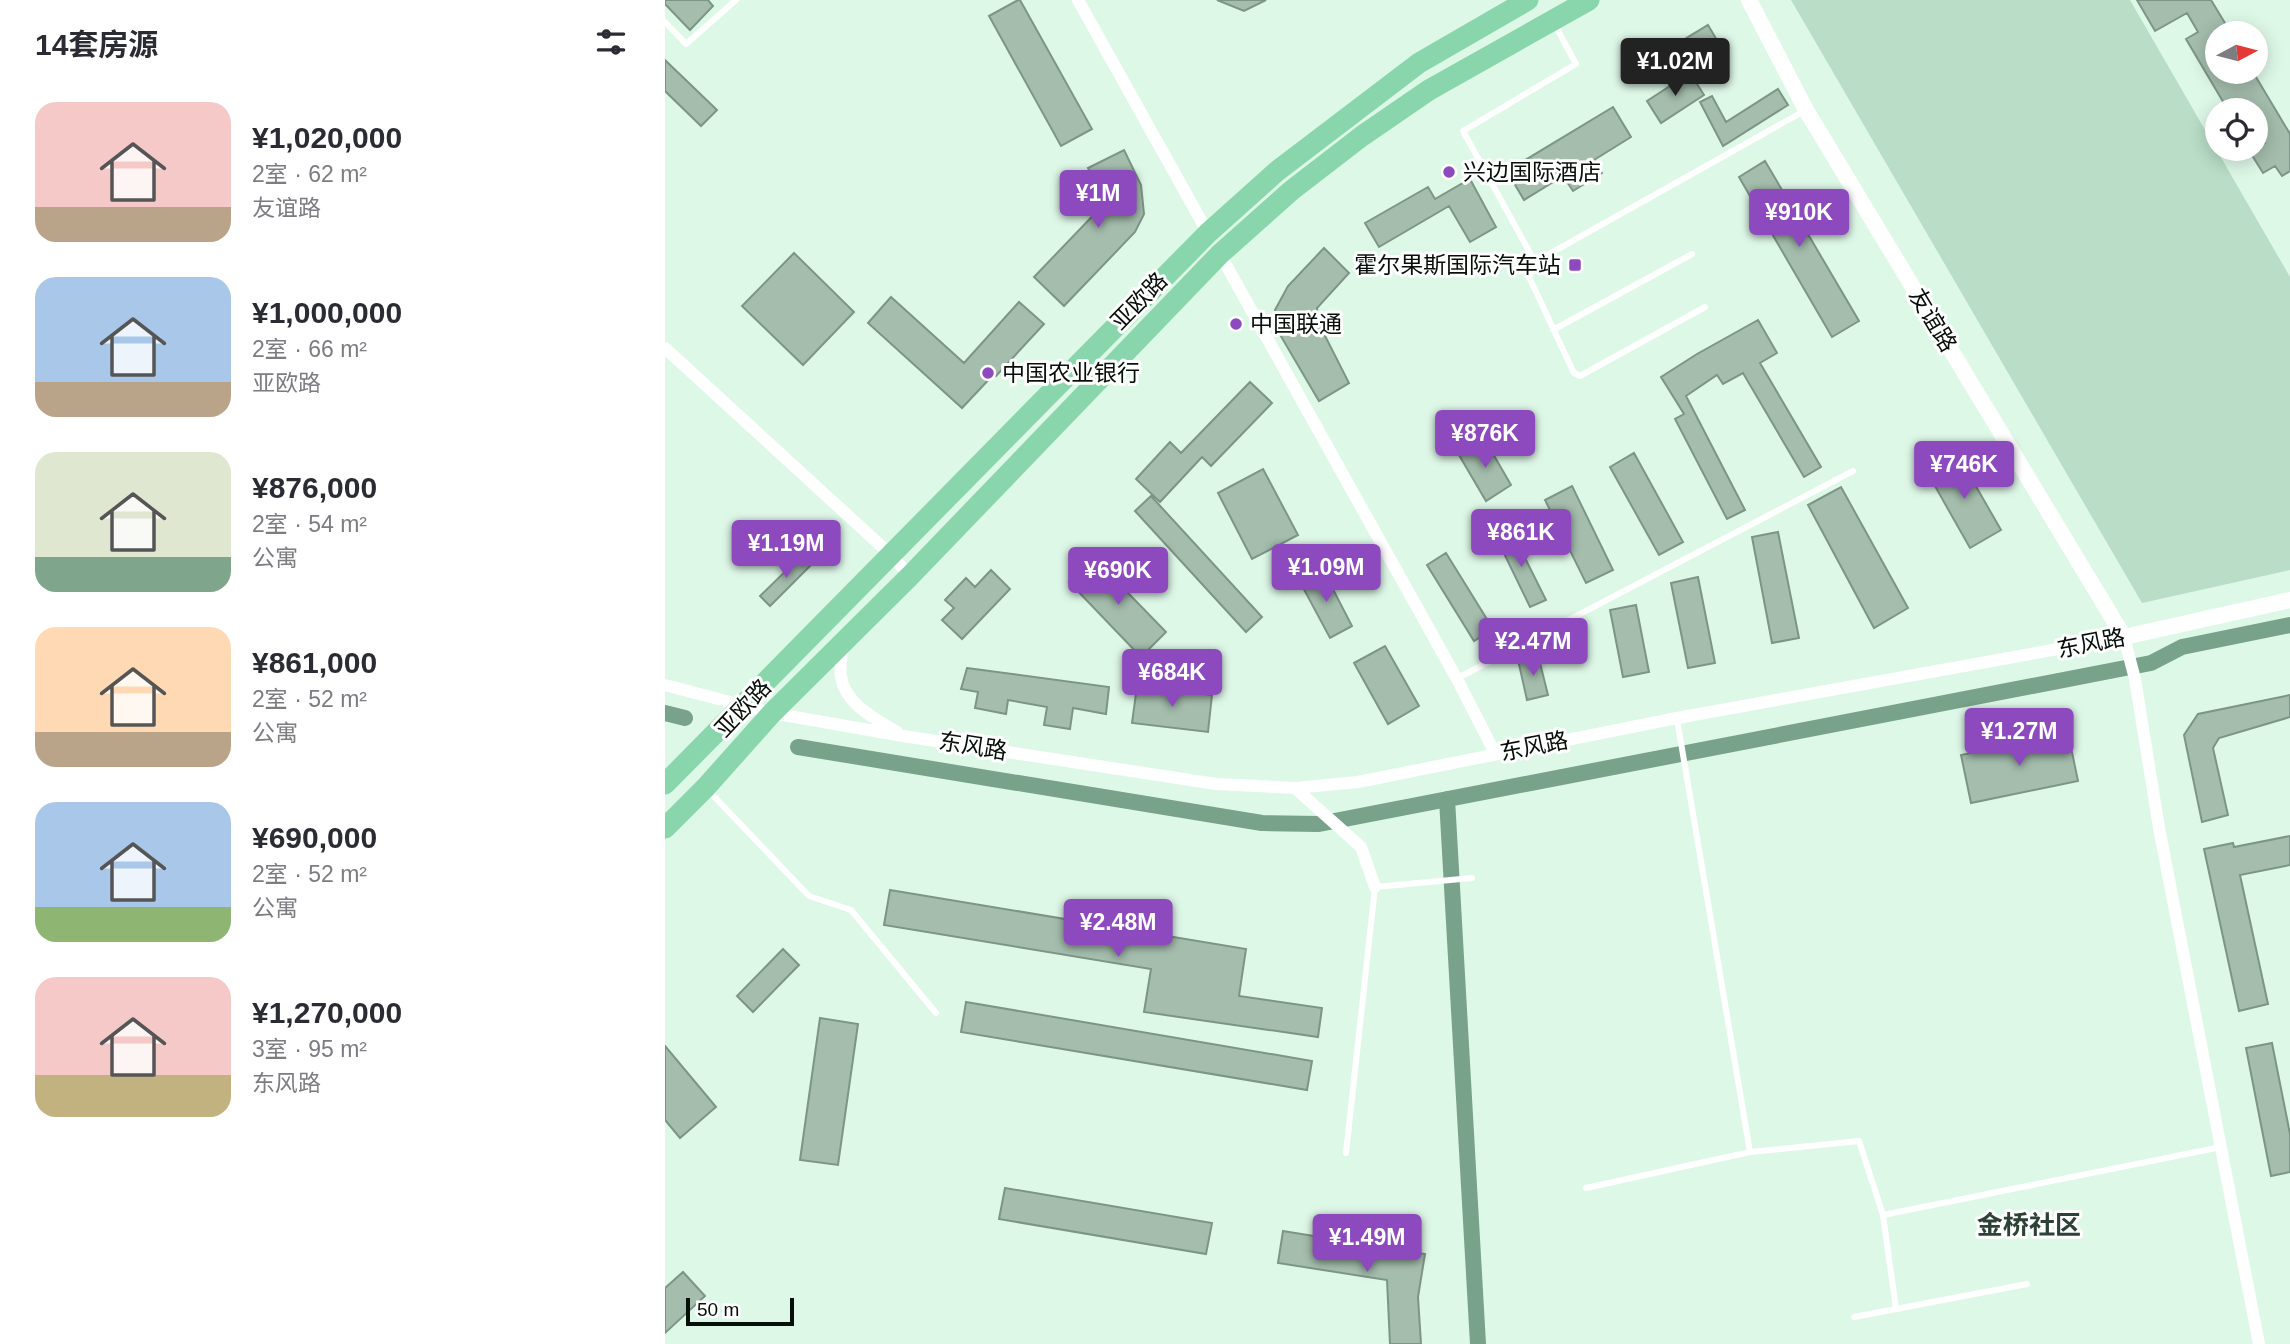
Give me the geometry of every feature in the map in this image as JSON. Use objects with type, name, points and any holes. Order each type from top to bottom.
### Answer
[{"type":"highway","name":"亚欧路","points":[[665,785],[1208,233],[1276,172],[1419,63],[1528,0]]},
{"type":"highway","name":"亚欧路","points":[[665,828],[772,713],[910,576],[1220,254],[1292,190],[1362,136],[1429,90],[1589,0]]},
{"type":"street","points":[[1079,0],[1208,233]]},
{"type":"street","name":"友谊路","points":[[1749,0],[1806,110],[2127,643]]},
{"type":"street","points":[[1220,254],[1457,679],[1495,753]]},
{"type":"street","points":[[665,348],[891,555],[910,576]]},
{"type":"street","name":"东风路","points":[[665,685],[772,713],[903,736],[1216,784],[1295,788],[1358,782],[1677,718],[2127,643],[2290,600]]},
{"type":"street","points":[[843,643],[841,677],[845,689],[853,701],[870,716],[903,736]]},
{"type":"street","points":[[2127,643],[2159,828],[2259,1344]]},
{"type":"street","points":[[1295,788],[1361,847],[1375,887]]},
{"type":"lane","points":[[665,22],[687,44],[736,0]]},
{"type":"lane","points":[[1535,262],[1463,131],[1576,64],[1553,22]]},
{"type":"lane","points":[[1705,307],[1583,376],[1574,373],[1529,279],[1535,262],[1806,110]]},
{"type":"lane","points":[[1553,330],[1692,254]]},
{"type":"lane","points":[[1457,679],[1853,471]]},
{"type":"lane","points":[[1677,718],[1750,1152]]},
{"type":"lane","points":[[706,787],[809,896],[851,910],[936,1013]]},
{"type":"lane","points":[[1346,1153],[1375,887],[1472,878]]},
{"type":"lane","points":[[1586,1188],[1750,1152],[1859,1141],[1883,1215],[1896,1309]]},
{"type":"lane","points":[[1883,1215],[2221,1147]]},
{"type":"lane","points":[[1854,1317],[2027,1284]]},
{"type":"green space","points":[[1791,0],[2130,0],[2205,130],[2205,161],[2223,161],[2290,277],[2290,570],[2142,603]]},
{"type":"building","points":[[665,0],[708,0],[713,6],[690,30],[665,4]]},
{"type":"building","points":[[1018,0],[1092,129],[1061,146],[989,16]]},
{"type":"building","points":[[1217,0],[1266,0],[1244,11]]},
{"type":"building","points":[[2137,0],[2211,0],[2224,21],[2205,21],[2205,71],[2186,39],[2198,32],[2187,13],[2155,31]]},
{"type":"building","points":[[1708,25],[1721,47],[1678,72],[1665,51]]},
{"type":"building","points":[[665,60],[717,110],[701,126],[665,91]]},
{"type":"building","points":[[1690,73],[1704,95],[1661,123],[1647,101]]},
{"type":"building","points":[[2213,84],[2260,84],[2290,134],[2290,171],[2282,176],[2275,166],[2263,173],[2256,161],[2268,161],[2268,98],[2221,98]]},
{"type":"building","points":[[1778,89],[1788,105],[1723,146],[1700,102],[1712,96],[1726,122]]},
{"type":"building","points":[[1613,107],[1631,137],[1594,160],[1602,173],[1573,191],[1563,176],[1524,200],[1507,171]]},
{"type":"building","points":[[1124,150],[1141,185],[1144,214],[1135,232],[1064,306],[1034,277],[1105,203],[1088,168]]},
{"type":"building","points":[[1765,161],[1859,321],[1832,337],[1739,177]]},
{"type":"building","points":[[1470,179],[1496,227],[1470,242],[1449,206],[1379,247],[1365,223],[1428,187],[1435,199]]},
{"type":"building","points":[[1324,248],[1349,273],[1317,308],[1318,322],[1349,383],[1319,401],[1279,333],[1275,310],[1288,286]]},
{"type":"building","points":[[794,253],[854,312],[803,365],[742,306]]},
{"type":"building","points":[[891,297],[964,363],[1019,302],[1044,324],[962,408],[868,323]]},
{"type":"building","points":[[1758,320],[1777,353],[1760,363],[1821,467],[1804,477],[1743,373],[1723,384],[1717,375],[1686,396],[1745,510],[1727,519],[1675,419],[1684,414],[1661,377]]},
{"type":"building","points":[[1250,382],[1272,403],[1211,466],[1202,457],[1160,502],[1136,479],[1170,442],[1181,453]]},
{"type":"building","points":[[1485,440],[1511,485],[1486,501],[1459,455]]},
{"type":"building","points":[[1634,453],[1683,542],[1659,555],[1610,467]]},
{"type":"building","points":[[1958,455],[2001,530],[1970,548],[1927,472]]},
{"type":"building","points":[[1263,469],[1298,535],[1252,559],[1218,493]]},
{"type":"building","points":[[1572,486],[1613,570],[1586,583],[1545,500]]},
{"type":"building","points":[[1841,487],[1908,608],[1874,628],[1808,505]]},
{"type":"building","points":[[1151,496],[1262,617],[1246,632],[1135,511]]},
{"type":"building","points":[[1511,530],[1546,600],[1530,607],[1496,537]]},
{"type":"building","points":[[1778,532],[1799,638],[1772,643],[1752,537]]},
{"type":"building","points":[[1446,553],[1493,629],[1474,641],[1427,565]]},
{"type":"building","points":[[802,555],[812,564],[770,606],[760,596]]},
{"type":"building","points":[[1094,558],[1166,632],[1141,657],[1069,582]]},
{"type":"building","points":[[991,570],[1010,589],[962,639],[942,620],[954,608],[945,600],[966,578],[975,587]]},
{"type":"building","points":[[1323,570],[1352,626],[1330,638],[1300,582]]},
{"type":"building","points":[[1698,577],[1715,663],[1688,668],[1671,583]]},
{"type":"building","points":[[1636,605],[1649,672],[1623,677],[1610,610]]},
{"type":"building","points":[[1385,646],[1419,706],[1388,724],[1354,663]]},
{"type":"building","points":[[1538,655],[1548,695],[1527,700],[1518,660]]},
{"type":"building","points":[[967,668],[1109,687],[1106,714],[1073,708],[1070,729],[1044,725],[1047,707],[1008,700],[1006,714],[975,708],[978,692],[961,689]]},
{"type":"building","points":[[1137,686],[1212,695],[1208,732],[1132,723]]},
{"type":"building","points":[[2290,695],[2290,717],[2219,738],[2213,748],[2228,815],[2202,822],[2184,735],[2198,714]]},
{"type":"building","points":[[2068,733],[2078,781],[1971,803],[1961,755]]},
{"type":"building","points":[[2290,836],[2290,865],[2240,875],[2268,1004],[2239,1011],[2204,849],[2233,843],[2234,847]]},
{"type":"building","points":[[890,890],[1246,949],[1239,996],[1322,1008],[1318,1037],[1144,1012],[1151,969],[884,925]]},
{"type":"building","points":[[783,949],[799,965],[753,1012],[737,996]]},
{"type":"building","points":[[966,1002],[1312,1061],[1307,1090],[961,1032]]},
{"type":"building","points":[[820,1018],[858,1024],[838,1165],[800,1160]]},
{"type":"building","points":[[2272,1043],[2290,1134],[2290,1172],[2271,1176],[2246,1048]]},
{"type":"building","points":[[665,1046],[716,1107],[680,1138],[665,1120]]},
{"type":"building","points":[[1005,1188],[1212,1223],[1206,1254],[999,1219]]},
{"type":"building","points":[[1283,1231],[1425,1254],[1418,1297],[1421,1344],[1390,1344],[1387,1280],[1278,1263]]},
{"type":"building","points":[[683,1272],[705,1296],[665,1333],[665,1288]]},
{"type":"waterway","points":[[798,747],[1262,823],[1319,824],[2151,663],[2182,647],[2290,625]]},
{"type":"waterway","points":[[665,713],[685,718]]},
{"type":"waterway","points":[[1447,799],[1478,1344]]},
{"type":"place","name":"兴边国际酒店","points":[[1449,172]]},
{"type":"place","name":"霍尔果斯国际汽车站","points":[[1575,265]]},
{"type":"place","name":"中国联通","points":[[1236,324]]},
{"type":"place","name":"中国农业银行","points":[[988,373]]},
{"type":"district","name":"金桥社区","points":[[2029,1225]]}]
